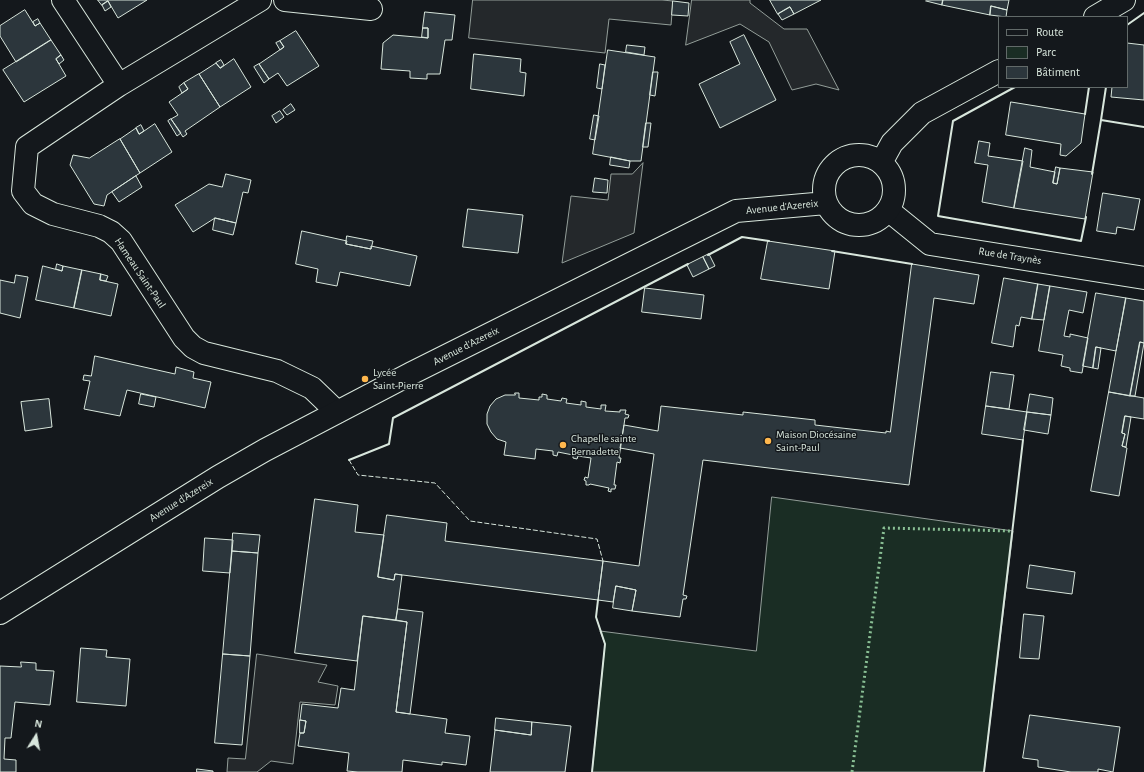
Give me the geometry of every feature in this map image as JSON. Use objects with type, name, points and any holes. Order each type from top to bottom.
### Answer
[{"type":"street","points":[[63,0],[119,84]]},
{"type":"street","name":"Hameau Saint-Paul","points":[[260,0],[119,84],[27,148],[23,191],[33,204],[53,214],[99,226],[116,236],[121,241],[184,338],[193,347],[204,353],[277,371],[312,388],[337,412]]},
{"type":"street","points":[[285,0],[371,9]]},
{"type":"street","points":[[1097,16],[1124,0]]},
{"type":"street","points":[[881,163],[892,144],[922,113],[998,71]]},
{"type":"street","points":[[856,154],[867,155],[881,163],[887,169],[893,180],[895,192],[892,203],[885,214],[875,221],[864,225],[852,224],[841,220],[832,213],[826,202],[824,193],[825,182],[829,171],[836,163],[845,157],[856,154]]},
{"type":"street","name":"Avenue d'Azereix","points":[[0,613],[265,450],[412,373],[736,211],[826,202]]},
{"type":"street","name":"Rue de Traynès","points":[[888,210],[930,244],[1144,278]]},
{"type":"green space","points":[[772,497],[1013,531],[984,772],[592,772],[605,644],[600,631],[756,651]]},
{"type":"shaded area","points":[[473,0],[673,1],[671,25],[609,19],[605,53],[469,38]]},
{"type":"shaded area","points":[[692,0],[750,0],[750,3],[784,29],[807,29],[839,90],[816,84],[792,90],[769,42],[740,24],[686,45]]},
{"type":"shaded area","points":[[643,163],[634,233],[562,263],[571,196],[608,200],[611,174],[632,174]]},
{"type":"shaded area","points":[[257,654],[327,665],[318,682],[338,686],[335,705],[300,702],[293,764],[271,761],[257,772],[227,772],[228,758],[245,759]]},
{"type":"building","points":[[98,0],[147,0],[118,18],[108,1],[102,5]]},
{"type":"building","points":[[770,0],[821,0],[794,14],[790,7],[778,14]]},
{"type":"building","points":[[943,0],[942,5],[926,1]]},
{"type":"building","points":[[943,0],[1009,0],[1007,10],[991,6],[990,15],[942,5]]},
{"type":"building","points":[[108,1],[111,7],[105,11],[102,5]]},
{"type":"building","points":[[673,1],[689,3],[688,16],[672,15]]},
{"type":"building","points":[[991,6],[1007,10],[1006,16],[990,15]]},
{"type":"building","points":[[790,7],[794,14],[782,20],[778,14]]},
{"type":"building","points":[[25,10],[35,26],[40,23],[51,40],[16,62],[0,36],[0,26]]},
{"type":"building","points":[[425,12],[455,15],[452,40],[445,40],[440,74],[427,74],[427,79],[410,78],[410,71],[381,69],[383,43],[393,35],[428,38],[428,28],[423,28]]},
{"type":"building","points":[[38,19],[40,23],[35,26],[33,22]]},
{"type":"building","points":[[423,28],[428,28],[428,38],[422,37]]},
{"type":"building","points":[[296,31],[319,66],[287,86],[278,73],[269,79],[259,64],[284,47],[280,41]]},
{"type":"building","points":[[744,35],[776,100],[720,128],[699,84],[740,64],[730,42]]},
{"type":"building","points":[[51,40],[61,55],[56,59],[66,76],[24,102],[3,70]]},
{"type":"building","points":[[280,41],[284,47],[280,50],[276,43]]},
{"type":"building","points":[[1128,43],[1144,45],[1144,100],[1111,97],[1112,88],[1128,88]]},
{"type":"building","points":[[627,45],[645,47],[644,55],[626,52]]},
{"type":"building","points":[[608,50],[655,57],[641,161],[630,161],[593,154]]},
{"type":"building","points":[[474,54],[521,59],[520,72],[526,73],[524,96],[471,89]]},
{"type":"building","points":[[61,55],[64,60],[59,64],[56,59]]},
{"type":"building","points":[[234,59],[251,87],[220,107],[199,74],[216,63],[220,68]]},
{"type":"building","points":[[221,60],[224,65],[220,68],[216,63]]},
{"type":"building","points":[[259,64],[269,79],[264,83],[254,67]]},
{"type":"building","points":[[600,64],[605,65],[602,89],[597,88]]},
{"type":"building","points":[[653,72],[658,72],[655,96],[650,95]]},
{"type":"building","points":[[199,74],[220,107],[185,131],[187,134],[183,137],[171,119],[178,115],[169,102],[188,89],[184,83]]},
{"type":"building","points":[[184,83],[188,89],[182,93],[179,87]]},
{"type":"building","points":[[1011,102],[1085,114],[1081,143],[1066,156],[1060,155],[1061,144],[1006,135]]},
{"type":"building","points":[[291,104],[295,110],[287,115],[283,110]]},
{"type":"building","points":[[280,111],[284,117],[276,123],[272,116]]},
{"type":"building","points":[[594,115],[599,116],[595,140],[590,139]]},
{"type":"building","points":[[171,119],[181,133],[177,136],[168,121]]},
{"type":"building","points":[[646,123],[651,123],[648,147],[643,147]]},
{"type":"building","points":[[155,124],[172,152],[140,173],[120,139],[136,128],[139,134]]},
{"type":"building","points":[[141,125],[144,131],[139,134],[136,128]]},
{"type":"building","points":[[120,139],[140,173],[107,195],[104,206],[94,204],[70,165],[73,155],[89,158]]},
{"type":"building","points":[[979,141],[990,143],[988,156],[1023,161],[1014,208],[982,202],[988,165],[975,163]]},
{"type":"building","points":[[1025,148],[1032,150],[1030,167],[1055,172],[1053,183],[1057,184],[1060,168],[1093,172],[1085,219],[1014,208]]},
{"type":"building","points":[[611,157],[630,161],[629,168],[610,165]]},
{"type":"building","points":[[1056,167],[1060,168],[1057,184],[1053,183]]},
{"type":"building","points":[[226,174],[251,180],[248,193],[243,192],[236,223],[215,218],[193,232],[175,205],[209,184],[222,187]]},
{"type":"building","points":[[136,176],[142,187],[119,202],[112,192]]},
{"type":"building","points":[[595,178],[608,180],[607,193],[593,192]]},
{"type":"building","points":[[1103,193],[1140,199],[1134,230],[1117,227],[1116,234],[1097,231]]},
{"type":"building","points":[[468,209],[523,215],[518,253],[463,247]]},
{"type":"building","points":[[215,218],[236,223],[233,235],[213,230]]},
{"type":"building","points":[[302,231],[347,241],[346,244],[371,249],[371,246],[417,256],[410,286],[340,272],[337,286],[316,282],[318,269],[296,264]]},
{"type":"building","points":[[347,236],[373,241],[371,249],[346,244]]},
{"type":"building","points":[[768,241],[835,251],[829,289],[761,279]]},
{"type":"building","points":[[709,254],[715,266],[709,269],[703,257]]},
{"type":"building","points":[[703,257],[709,269],[693,277],[687,265]]},
{"type":"building","points":[[57,264],[63,266],[62,271],[56,269]]},
{"type":"building","name":"Maison Diocésaine Saint-Paul","points":[[912,264],[979,275],[974,304],[934,298],[909,485],[703,460],[683,595],[687,596],[686,599],[683,599],[680,617],[632,611],[636,590],[616,586],[613,602],[598,600],[603,561],[639,566],[654,454],[620,448],[624,425],[658,431],[661,406],[743,415],[743,412],[815,420],[815,425],[886,433],[886,431],[890,432]]},
{"type":"building","points":[[43,266],[62,271],[63,266],[82,270],[74,308],[36,300]]},
{"type":"building","points":[[82,270],[101,274],[100,280],[118,284],[111,316],[74,308]]},
{"type":"building","points":[[101,274],[108,276],[106,281],[100,280]]},
{"type":"building","points":[[16,275],[28,277],[20,318],[0,313],[0,280],[14,283]]},
{"type":"building","points":[[1004,278],[1038,284],[1032,319],[1021,317],[1019,326],[1016,325],[1013,347],[992,343]]},
{"type":"building","points":[[1038,284],[1050,286],[1044,320],[1032,319]]},
{"type":"building","points":[[1050,286],[1087,292],[1083,313],[1069,310],[1064,336],[1070,337],[1070,334],[1088,338],[1082,373],[1070,371],[1070,368],[1061,366],[1063,355],[1039,351]]},
{"type":"building","points":[[645,288],[704,295],[701,319],[642,312]]},
{"type":"building","points":[[1096,293],[1126,298],[1116,351],[1096,347],[1093,368],[1083,366]]},
{"type":"building","points":[[1126,298],[1144,301],[1144,343],[1140,342],[1130,396],[1109,392]]},
{"type":"building","points":[[1140,342],[1144,343],[1135,396],[1130,396]]},
{"type":"building","points":[[1096,347],[1101,348],[1098,369],[1093,368]]},
{"type":"building","points":[[95,356],[175,374],[176,367],[194,372],[193,378],[211,382],[205,408],[127,390],[120,416],[84,409],[90,381],[83,380],[84,375],[91,376]]},
{"type":"building","points":[[991,372],[1014,375],[1009,409],[986,406]]},
{"type":"building","points":[[1109,392],[1144,398],[1144,419],[1125,416],[1122,433],[1125,434],[1122,446],[1127,448],[1119,496],[1091,491]]},
{"type":"building","name":"Chapelle sainte Bernadette","points":[[515,393],[519,393],[519,398],[539,400],[539,397],[542,397],[542,394],[547,395],[547,399],[561,401],[562,398],[567,399],[566,403],[581,405],[581,401],[586,402],[586,407],[601,409],[601,405],[606,405],[605,411],[620,412],[620,410],[626,410],[625,414],[629,415],[628,418],[625,418],[619,458],[621,458],[620,463],[617,462],[614,485],[616,485],[615,489],[611,489],[611,492],[608,491],[609,488],[590,484],[586,485],[586,481],[584,480],[585,477],[588,478],[591,458],[578,456],[577,459],[573,458],[573,455],[558,452],[557,456],[553,455],[553,451],[536,449],[535,459],[504,455],[506,442],[497,439],[491,432],[487,424],[487,414],[490,406],[496,399],[505,395],[515,395]]},
{"type":"building","points":[[141,394],[156,397],[154,407],[139,404]]},
{"type":"building","points":[[1030,394],[1053,398],[1051,415],[1027,412]]},
{"type":"building","points":[[49,399],[52,427],[25,431],[21,402]]},
{"type":"building","points":[[986,406],[1027,412],[1023,440],[982,434]]},
{"type":"building","points":[[1027,412],[1051,415],[1048,434],[1024,430]]},
{"type":"building","points":[[1125,416],[1131,417],[1126,447],[1122,446],[1125,434],[1122,433]]},
{"type":"building","points":[[315,499],[358,505],[355,532],[384,535],[378,577],[394,580],[395,574],[402,575],[396,620],[363,616],[357,661],[295,653]]},
{"type":"building","points":[[387,515],[447,523],[445,541],[603,561],[598,600],[395,574],[394,580],[378,577]]},
{"type":"building","points":[[233,533],[260,535],[258,553],[232,551]]},
{"type":"building","points":[[205,538],[233,540],[230,573],[203,571]]},
{"type":"building","points":[[232,551],[258,553],[250,656],[223,654]]},
{"type":"building","points":[[1030,565],[1075,572],[1072,594],[1027,588]]},
{"type":"building","points":[[616,586],[636,590],[632,611],[613,608]]},
{"type":"building","points":[[398,609],[423,612],[410,714],[396,712],[407,622],[396,620]]},
{"type":"building","points":[[1024,614],[1044,616],[1039,659],[1020,658]]},
{"type":"building","points":[[363,616],[407,622],[396,712],[447,719],[445,733],[470,736],[466,765],[442,762],[442,765],[403,760],[402,772],[347,771],[349,753],[298,746],[300,733],[304,733],[306,721],[300,720],[302,704],[338,708],[341,688],[354,690]]},
{"type":"building","points":[[81,648],[107,650],[106,657],[130,659],[126,706],[77,702]]},
{"type":"building","points":[[223,654],[250,656],[242,745],[215,743]]},
{"type":"building","points":[[21,662],[36,663],[36,670],[54,671],[50,705],[15,702],[11,738],[5,738],[4,759],[16,760],[16,772],[0,772],[0,666],[21,667]]},
{"type":"building","points":[[1030,715],[1120,727],[1113,772],[1098,769],[1098,772],[1071,772],[1038,767],[1038,760],[1023,758]]},
{"type":"building","points":[[496,718],[532,722],[531,735],[495,730]]},
{"type":"building","points":[[300,720],[306,721],[304,733],[300,733]]},
{"type":"building","points":[[532,722],[571,726],[565,772],[490,772],[495,730],[531,735]]},
{"type":"building","points":[[197,769],[213,771],[213,772],[197,772]]},
{"type":"hedge","points":[[852,772],[884,528],[1013,531]]},
{"type":"fence","points":[[349,460],[358,475],[435,483],[470,521],[597,539],[603,561]]},
{"type":"wall","points":[[1128,24],[1144,13]]},
{"type":"wall","points":[[1013,88],[953,121],[938,216],[1081,241],[1086,217]]},
{"type":"wall","points":[[1085,114],[1089,88]]},
{"type":"wall","points":[[1101,120],[1106,88]]},
{"type":"wall","points":[[1092,174],[1101,120],[1144,127]]},
{"type":"wall","points":[[708,255],[742,237],[769,241]]},
{"type":"wall","points":[[832,251],[912,264]]},
{"type":"wall","points":[[349,460],[389,444],[393,418],[688,264]]},
{"type":"wall","points":[[984,772],[1023,440]]},
{"type":"wall","points":[[592,772],[605,644],[596,617],[598,600]]},
{"type":"place","name":"Lycée Saint-Pierre","points":[[365,379]]},
{"type":"place","name":"Maison Diocésaine Saint-Paul","points":[[768,441]]},
{"type":"place","name":"Chapelle sainte Bernadette","points":[[563,445]]}]
